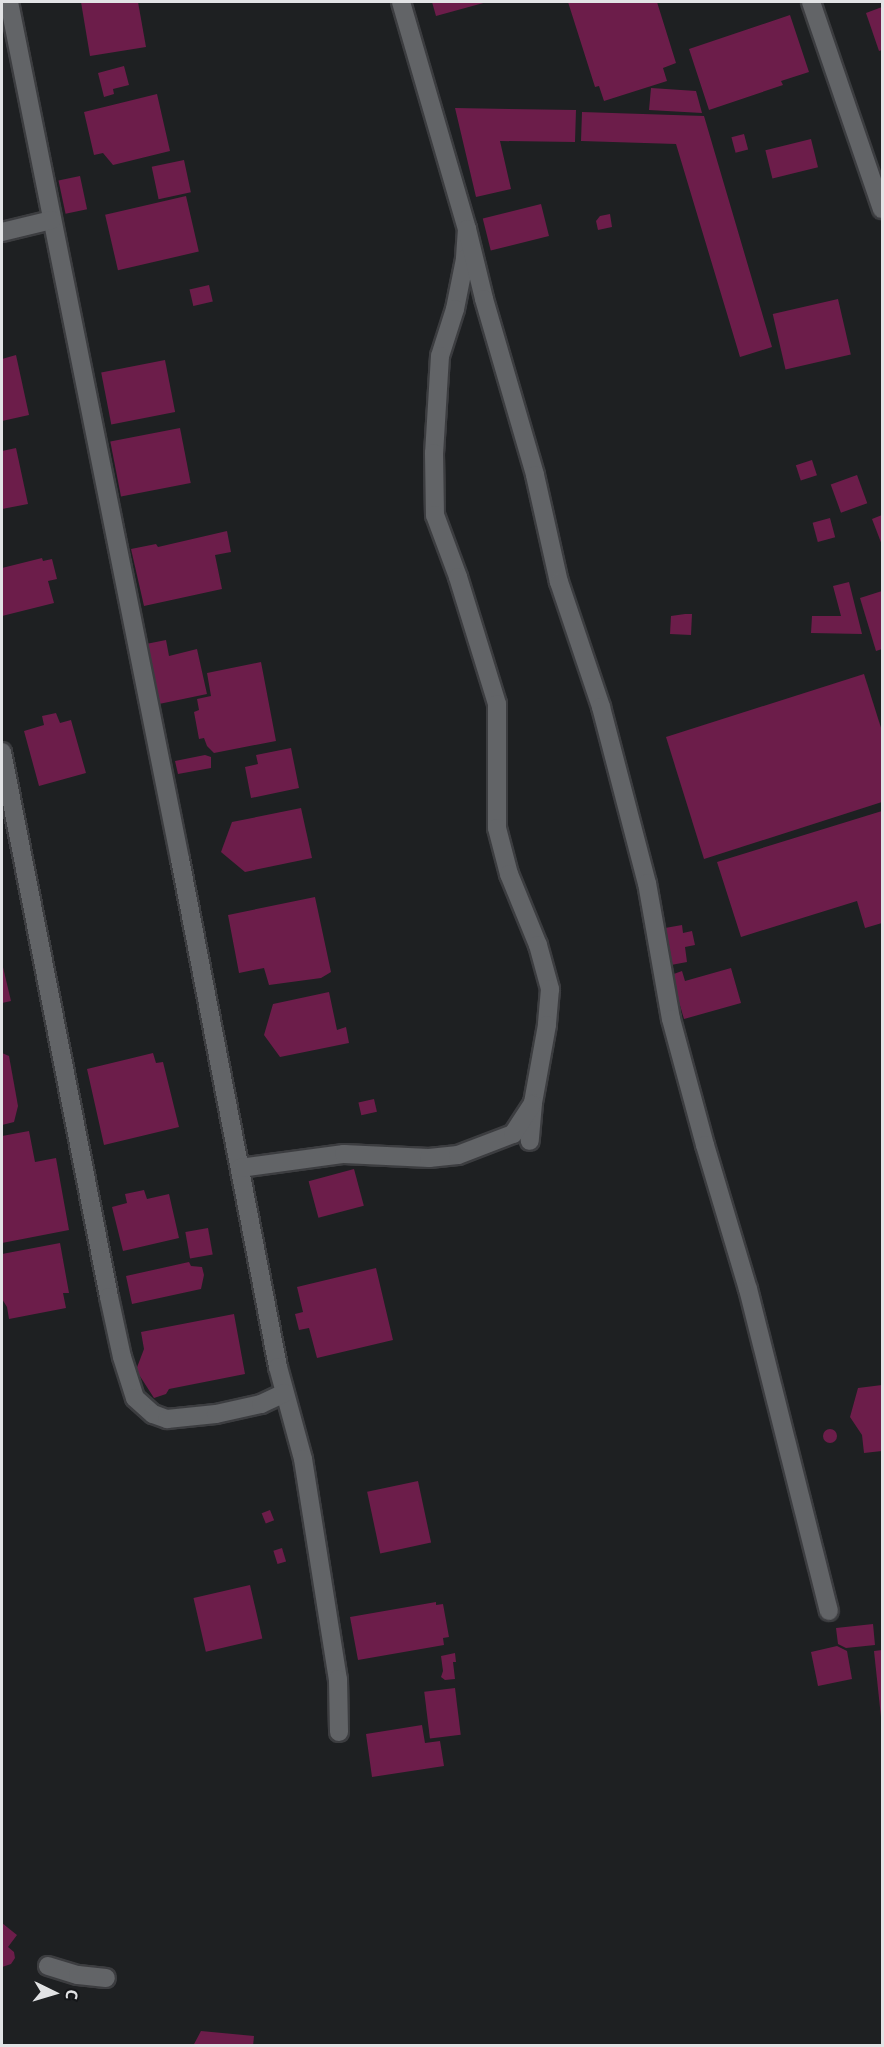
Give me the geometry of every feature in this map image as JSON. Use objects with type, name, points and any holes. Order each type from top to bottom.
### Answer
[{"type":"street","points":[[9,2],[278,1367],[303,1459],[338,1679],[339,1732]]},
{"type":"street","points":[[401,2],[535,475],[559,582],[601,707],[644,872],[671,1019],[705,1145],[748,1289],[829,1611]]},
{"type":"street","points":[[811,2],[882,209]]},
{"type":"street","points":[[2,232],[52,220]]},
{"type":"street","points":[[467,229],[465,259],[454,309],[440,356],[434,453],[435,515],[458,578],[497,704],[497,828],[509,874],[538,945],[550,989],[547,1026],[533,1103],[530,1141]]},
{"type":"street","points":[[2,752],[111,1307],[122,1357],[135,1398],[153,1414],[167,1419],[216,1414],[261,1404],[285,1393]]},
{"type":"street","points":[[240,1168],[344,1154],[429,1158],[458,1155],[513,1134],[533,1103]]},
{"type":"street","points":[[48,1966],[78,1975],[106,1978]]},
{"type":"building","points":[[81,2],[138,2],[146,47],[90,56]]},
{"type":"building","points":[[432,2],[487,2],[436,16]]},
{"type":"building","points":[[568,2],[657,2],[676,63],[663,68],[667,81],[604,101],[599,86],[595,87]]},
{"type":"building","points":[[882,7],[882,50],[879,51],[866,13]]},
{"type":"building","points":[[790,15],[809,72],[781,81],[783,85],[709,110],[689,49]]},
{"type":"building","points":[[124,66],[129,85],[113,89],[114,94],[104,97],[98,73]]},
{"type":"building","points":[[651,88],[696,91],[702,113],[649,110]]},
{"type":"building","points":[[157,94],[170,151],[113,165],[103,153],[94,155],[84,112]]},
{"type":"building","points":[[455,108],[576,110],[575,142],[500,141],[511,189],[476,197]]},
{"type":"building","points":[[582,112],[704,116],[772,347],[740,357],[676,144],[581,141]]},
{"type":"building","points":[[744,134],[748,149],[736,153],[731,137]]},
{"type":"building","points":[[811,139],[818,167],[772,179],[765,150]]},
{"type":"building","points":[[184,160],[191,192],[159,199],[152,167]]},
{"type":"building","points":[[80,176],[87,209],[66,214],[58,181]]},
{"type":"building","points":[[186,196],[199,252],[118,270],[105,215]]},
{"type":"building","points":[[541,204],[549,236],[491,251],[483,219]]},
{"type":"building","points":[[610,214],[612,227],[598,230],[596,221],[600,216]]},
{"type":"building","points":[[209,285],[213,302],[193,306],[190,289]]},
{"type":"building","points":[[838,299],[851,355],[786,370],[773,314]]},
{"type":"building","points":[[16,355],[29,415],[2,421],[2,359]]},
{"type":"building","points":[[165,360],[175,412],[111,424],[101,372]]},
{"type":"building","points":[[180,428],[191,483],[121,497],[110,442]]},
{"type":"building","points":[[16,448],[28,504],[2,509],[2,451]]},
{"type":"building","points":[[812,460],[817,475],[801,480],[796,465]]},
{"type":"building","points":[[857,475],[867,503],[841,513],[831,485]]},
{"type":"building","points":[[882,515],[882,545],[872,519]]},
{"type":"building","points":[[830,518],[835,537],[818,542],[813,523]]},
{"type":"building","points":[[227,531],[231,552],[215,555],[222,589],[144,606],[131,549],[156,544],[158,547]]},
{"type":"building","points":[[42,558],[43,561],[52,559],[57,579],[48,581],[54,603],[2,616],[2,568]]},
{"type":"building","points":[[849,582],[862,634],[811,633],[812,616],[841,616],[833,586]]},
{"type":"building","points":[[882,591],[882,649],[876,651],[860,598]]},
{"type":"building","points":[[692,614],[691,635],[670,634],[671,616]]},
{"type":"building","points":[[166,640],[169,656],[197,649],[207,694],[159,704],[146,644]]},
{"type":"building","points":[[261,662],[276,741],[214,753],[207,746],[204,738],[199,739],[194,712],[199,710],[197,699],[211,696],[207,673]]},
{"type":"building","points":[[864,674],[882,731],[882,802],[704,859],[666,737]]},
{"type":"building","points":[[56,713],[60,723],[71,720],[86,773],[39,786],[24,731],[44,725],[42,716]]},
{"type":"building","points":[[291,748],[299,788],[251,798],[245,767],[258,764],[256,755]]},
{"type":"building","points":[[205,755],[211,757],[211,768],[178,774],[175,761]]},
{"type":"building","points":[[301,808],[312,858],[245,872],[221,852],[232,822]]},
{"type":"building","points":[[882,811],[882,923],[865,928],[857,901],[741,937],[717,862]]},
{"type":"building","points":[[315,897],[331,972],[321,978],[269,985],[264,968],[239,973],[228,915]]},
{"type":"building","points":[[682,925],[683,933],[692,931],[695,945],[685,947],[687,962],[671,965],[665,928]]},
{"type":"building","points":[[2,963],[11,1001],[2,1003]]},
{"type":"building","points":[[731,968],[741,1003],[684,1019],[671,975],[682,971],[685,981]]},
{"type":"building","points":[[329,992],[337,1030],[346,1027],[349,1043],[280,1057],[264,1035],[273,1004]]},
{"type":"building","points":[[2,1053],[9,1056],[18,1106],[14,1122],[2,1125]]},
{"type":"building","points":[[153,1053],[156,1063],[163,1062],[179,1127],[104,1145],[87,1069]]},
{"type":"building","points":[[374,1099],[377,1112],[361,1115],[358,1103]]},
{"type":"building","points":[[29,1131],[35,1162],[56,1158],[69,1230],[2,1243],[2,1136]]},
{"type":"building","points":[[354,1169],[364,1206],[318,1218],[309,1181]]},
{"type":"building","points":[[144,1190],[147,1199],[169,1194],[179,1238],[123,1251],[112,1207],[127,1203],[125,1194]]},
{"type":"building","points":[[208,1228],[213,1255],[190,1259],[185,1232]]},
{"type":"building","points":[[60,1243],[69,1293],[63,1293],[66,1308],[9,1319],[7,1307],[2,1299],[2,1254]]},
{"type":"building","points":[[189,1262],[191,1266],[202,1267],[204,1275],[201,1289],[132,1304],[126,1276]]},
{"type":"building","points":[[376,1268],[393,1340],[317,1358],[309,1328],[299,1330],[295,1314],[303,1312],[297,1287]]},
{"type":"building","points":[[234,1314],[245,1374],[169,1389],[166,1394],[154,1398],[136,1370],[144,1349],[141,1332]]},
{"type":"building","points":[[882,1385],[882,1451],[864,1453],[862,1435],[850,1417],[858,1388]]},
{"type":"building","points":[[830,1429],[835,1431],[837,1436],[835,1441],[830,1443],[825,1441],[823,1436],[825,1431]]},
{"type":"building","points":[[418,1481],[431,1543],[380,1553],[367,1492]]},
{"type":"building","points":[[270,1510],[274,1520],[266,1524],[262,1513]]},
{"type":"building","points":[[282,1548],[286,1561],[277,1564],[273,1551]]},
{"type":"building","points":[[250,1585],[262,1639],[206,1652],[193,1598]]},
{"type":"building","points":[[436,1602],[436,1605],[443,1604],[449,1637],[443,1638],[444,1645],[358,1660],[350,1617]]},
{"type":"building","points":[[873,1624],[875,1645],[846,1648],[838,1644],[836,1628]]},
{"type":"building","points":[[837,1646],[847,1651],[852,1679],[818,1686],[811,1652]]},
{"type":"building","points":[[882,1650],[882,1716],[881,1717],[874,1651]]},
{"type":"building","points":[[455,1653],[456,1662],[453,1662],[455,1679],[445,1680],[441,1677],[443,1671],[441,1656]]},
{"type":"building","points":[[455,1688],[461,1735],[430,1738],[424,1692]]},
{"type":"building","points":[[422,1725],[425,1743],[440,1741],[444,1766],[372,1777],[366,1734]]},
{"type":"building","points":[[2,1923],[17,1935],[8,1947],[14,1952],[15,1958],[11,1964],[2,1967]]},
{"type":"building","points":[[201,2031],[254,2036],[253,2046],[193,2046]]}]
